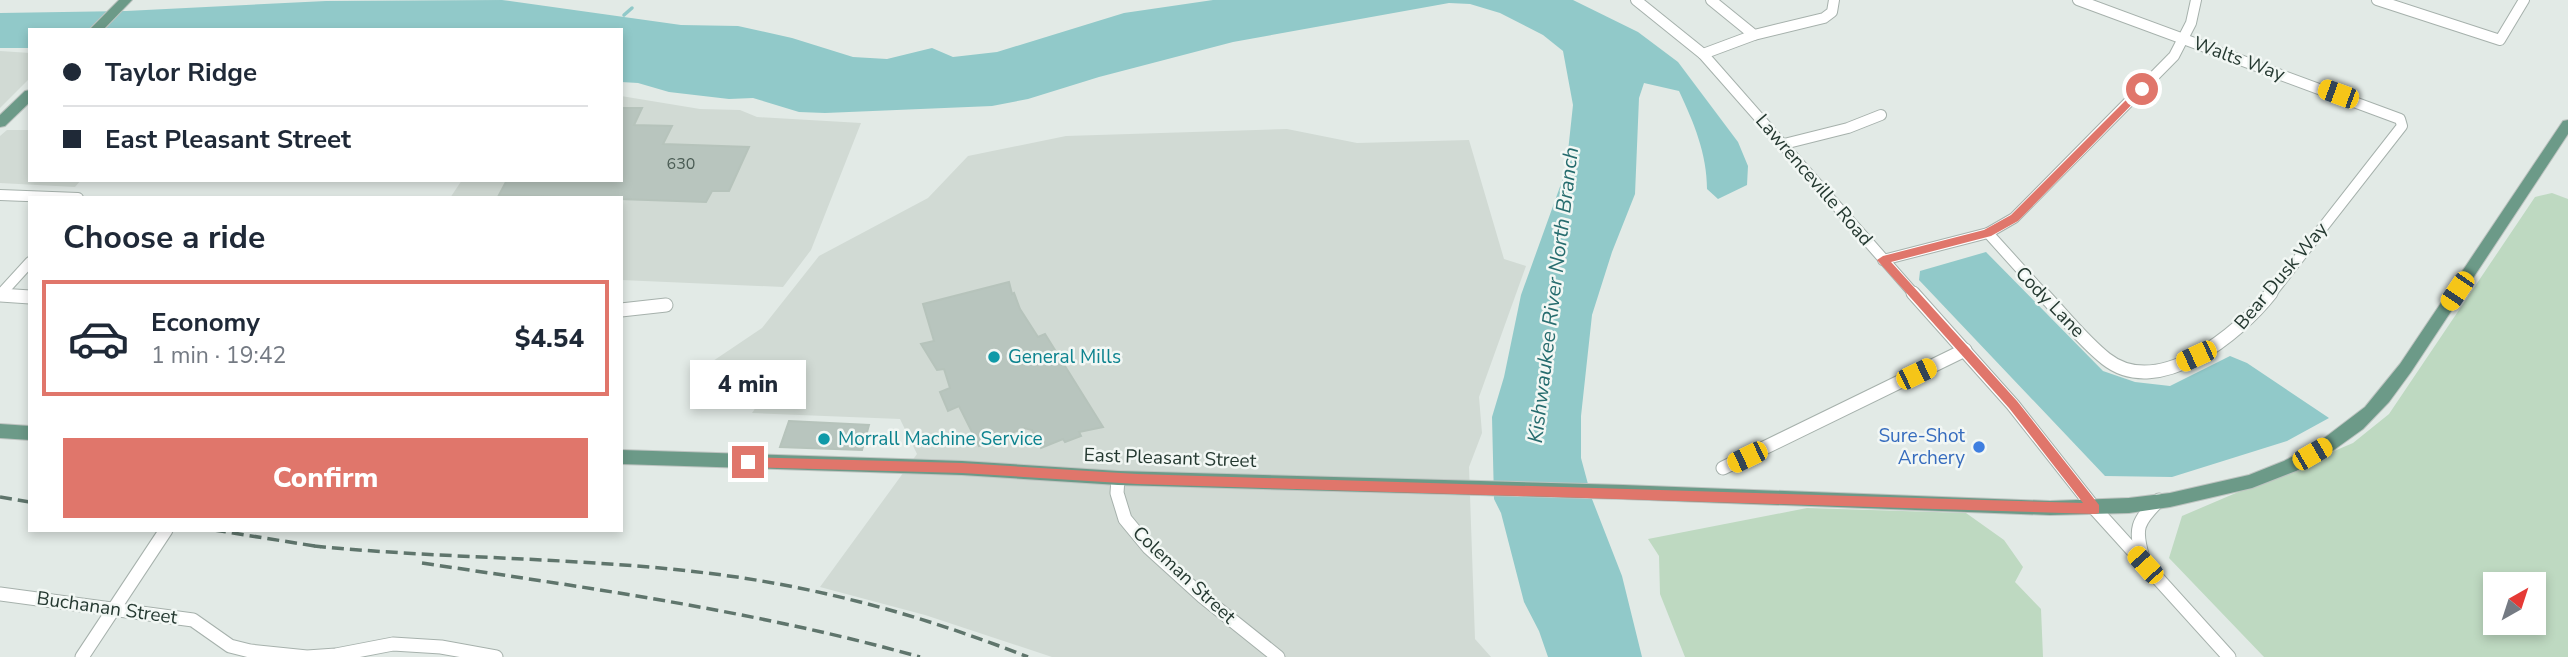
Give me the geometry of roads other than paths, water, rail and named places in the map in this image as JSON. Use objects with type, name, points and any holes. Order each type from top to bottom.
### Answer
[{"type":"main road","points":[[97,28],[126,0]]},
{"type":"main road","points":[[0,123],[28,96]]},
{"type":"main road","name":"East Pleasant Street","points":[[623,457],[962,468],[1118,478],[2095,509],[2159,500],[2257,479],[2295,464],[2329,445],[2357,424],[2380,401],[2413,356],[2568,124]]},
{"type":"main road","points":[[0,431],[28,433]]},
{"type":"street","name":"Lawrenceville Road","points":[[1636,0],[1703,54],[2013,405],[2095,509],[2229,657]]},
{"type":"street","points":[[1711,0],[1754,35]]},
{"type":"street","points":[[1703,54],[1754,35],[1824,18],[1832,12],[1834,0]]},
{"type":"street","name":"Walts Way","points":[[2078,0],[2400,119]]},
{"type":"street","points":[[1883,260],[1988,233],[2014,218],[2174,56],[2191,23],[2196,0]]},
{"type":"street","points":[[2376,0],[2500,40],[2524,0]]},
{"type":"street","points":[[1784,144],[1847,128],[1881,115]]},
{"type":"street","name":"Bear Dusk Way","points":[[2117,367],[2143,372],[2163,368],[2210,349],[2234,333],[2265,301],[2402,126],[2400,119]]},
{"type":"street","points":[[0,195],[28,196]]},
{"type":"street","name":"Cody Lane","points":[[1988,233],[2012,263],[2117,367]]},
{"type":"street","points":[[0,295],[28,264]]},
{"type":"street","points":[[0,295],[28,297]]},
{"type":"street","points":[[623,310],[666,304]]},
{"type":"street","points":[[1723,468],[1965,350]]},
{"type":"street","name":"Coleman Street","points":[[1118,478],[1117,493],[1125,519],[1149,548],[1203,597],[1278,657]]},
{"type":"street","points":[[2145,565],[2135,532],[2138,520],[2159,500]]},
{"type":"street","points":[[82,657],[165,532]]},
{"type":"street","name":"Buchanan Street","points":[[0,594],[193,620],[230,646],[250,651],[307,657],[336,655],[393,644],[441,647],[496,657]]},
{"type":"water","name":"Kishwaukee River North Branch","points":[[502,0],[681,25],[738,26],[792,38],[853,57],[887,59],[932,48],[953,57],[997,52],[1124,13],[1213,0],[1573,0],[1638,32],[1678,62],[1738,142],[1748,166],[1747,185],[1718,199],[1707,189],[1705,163],[1699,139],[1679,91],[1644,83],[1639,98],[1635,194],[1612,252],[1592,315],[1581,416],[1581,458],[1592,499],[1622,576],[1642,657],[1548,657],[1539,631],[1524,602],[1501,513],[1494,499],[1492,417],[1504,377],[1521,295],[1566,170],[1573,105],[1563,51],[1543,35],[1500,13],[1470,4],[1449,3],[1233,42],[1099,77],[1028,99],[992,106],[825,113],[799,112],[753,98],[729,99],[669,92],[638,83],[623,82],[623,28],[28,28],[28,48],[0,48],[0,13],[126,11],[326,1]]},
{"type":"water","points":[[1986,252],[2103,371],[2135,382],[2170,386],[2230,356],[2247,363],[2329,418],[2287,441],[2172,477],[2105,476],[1919,280],[1920,271]]},
{"type":"waterway","points":[[624,15],[632,8]]},
{"type":"railway","points":[[0,497],[28,502]]},
{"type":"railway","points":[[227,532],[315,546]]},
{"type":"railway","points":[[315,546],[608,564],[747,579],[870,604],[949,628],[1028,657]]},
{"type":"railway","points":[[315,546],[321,547]]},
{"type":"railway","points":[[422,563],[735,614],[797,626],[920,657]]},
{"type":"place","name":"General Mills","points":[[994,357]]},
{"type":"place","name":"Morrall Machine Service","points":[[824,439]]},
{"type":"place","name":"Sure-Shot Archery","points":[[1979,447]]}]
